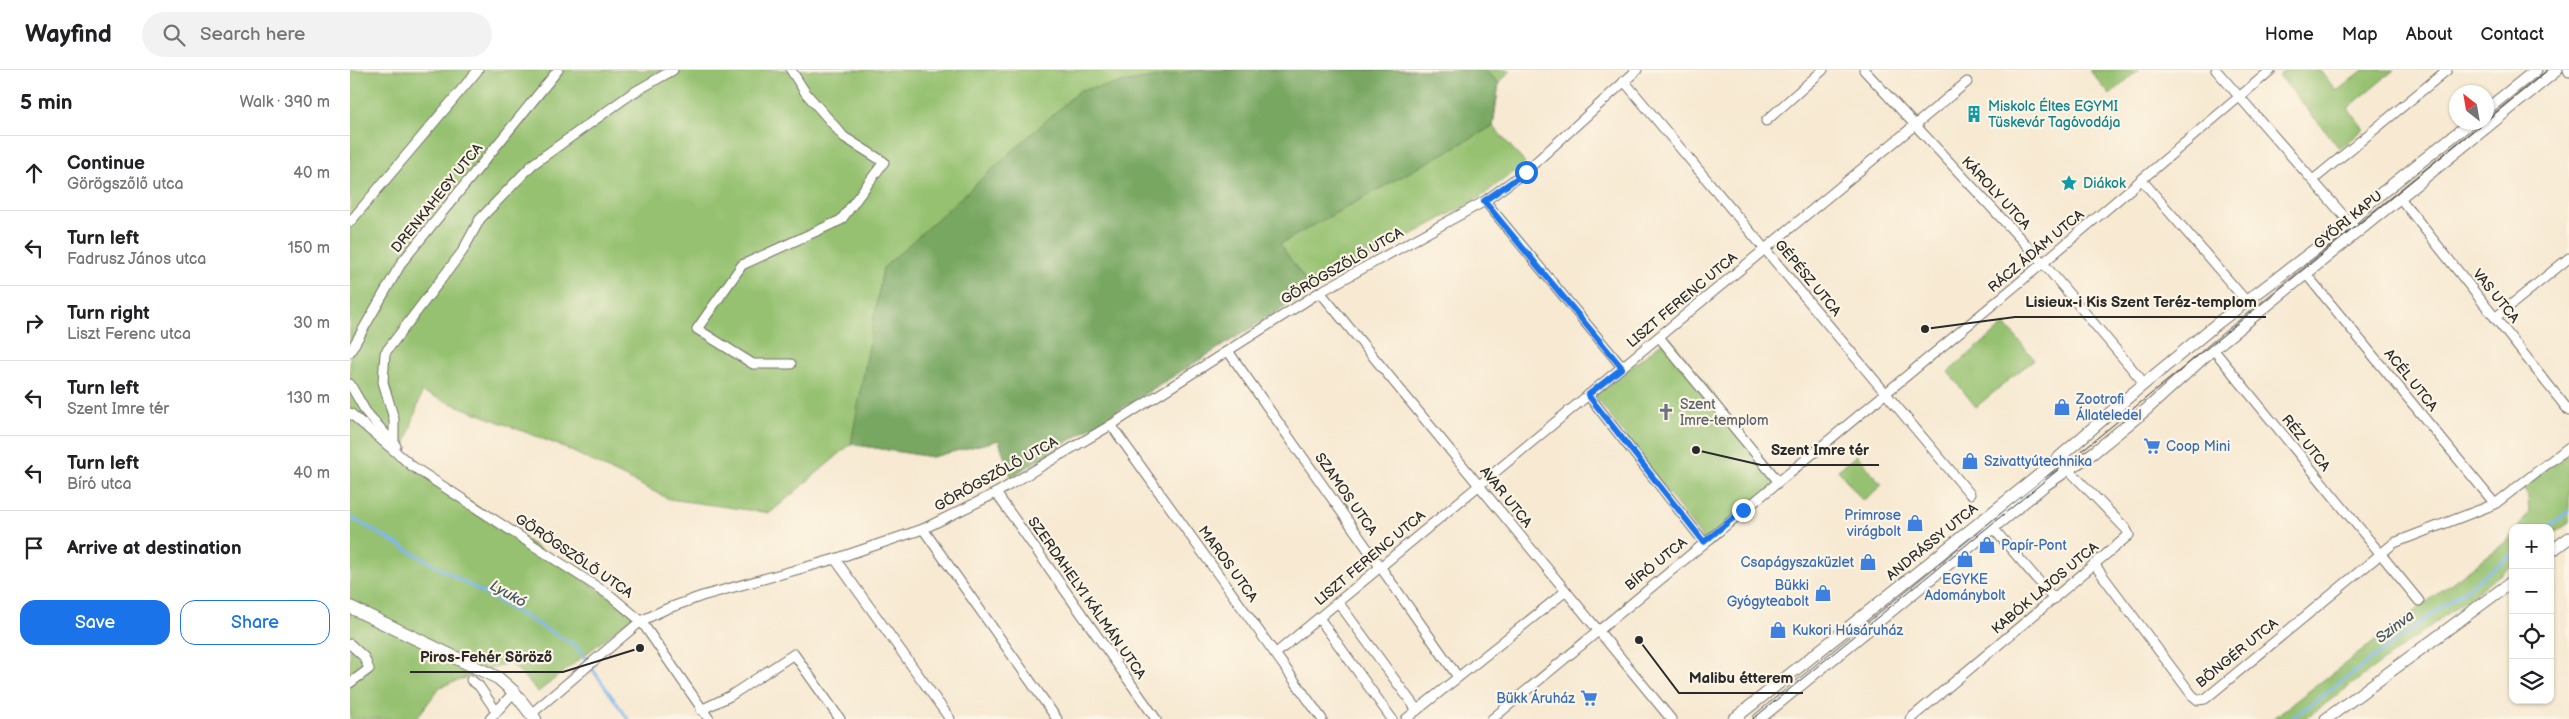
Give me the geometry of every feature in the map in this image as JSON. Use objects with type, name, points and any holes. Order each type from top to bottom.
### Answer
[{"type":"main road","points":[[350,607],[498,678],[514,692],[533,717]]},
{"type":"street","points":[[350,222],[478,70]]},
{"type":"street","name":"DRENKAHEGY UTCA","points":[[350,352],[402,262],[558,70]]},
{"type":"street","points":[[394,443],[394,419],[383,382],[386,353],[462,252],[480,219],[533,164],[631,94],[673,70]]},
{"type":"street","points":[[791,70],[805,92],[844,137],[884,162],[841,220],[742,265],[697,329],[753,364],[791,364]]},
{"type":"street","name":"GÖRÖGSZŐLŐ UTCA","points":[[350,414],[412,466],[611,596],[641,621],[666,609],[702,596],[835,559],[923,530],[996,493],[1111,425],[1320,292],[1484,201],[1526,172],[1637,70]]},
{"type":"street","points":[[1766,121],[1823,70]]},
{"type":"street","name":"KÁROLY UTCA","points":[[1864,70],[2043,263],[2144,383]]},
{"type":"street","points":[[2216,70],[2357,231]]},
{"type":"street","name":"RÁCZ ÁDÁM UTCA","points":[[1886,393],[2271,70]]},
{"type":"street","points":[[2313,180],[2447,70]]},
{"type":"street","points":[[2494,104],[2536,70]]},
{"type":"street","name":"GYŐRI KAPU","points":[[2160,397],[2212,350],[2557,70]]},
{"type":"street","name":"GÉPÉSZ UTCA","points":[[1624,81],[1766,248],[1970,494]]},
{"type":"street","name":"LISZT FERENC UTCA","points":[[1275,654],[1967,82]]},
{"type":"street","name":"GYŐRI KAPU","points":[[2144,383],[2350,222],[2369,203],[2461,130]]},
{"type":"street","points":[[2141,179],[2246,302]]},
{"type":"street","name":"VAS UTCA","points":[[2400,198],[2569,411]]},
{"type":"street","points":[[1484,201],[1622,368]]},
{"type":"street","points":[[2496,317],[2569,258]]},
{"type":"street","name":"ACÉL UTCA","points":[[2306,274],[2495,504]]},
{"type":"street","name":"AVAR UTCA","points":[[1320,292],[1671,719]]},
{"type":"street","points":[[1659,337],[1778,482]]},
{"type":"street","name":"RÉZ UTCA","points":[[2212,350],[2378,554],[2419,601]]},
{"type":"street","name":"SZAMOS UTCA","points":[[1228,351],[1458,677]]},
{"type":"street","name":"ANDRÁSSY UTCA","points":[[1734,719],[2038,475],[2144,383]]},
{"type":"street","points":[[350,384],[366,412],[412,466]]},
{"type":"street","name":"BÍRÓ UTCA","points":[[1492,719],[1886,393]]},
{"type":"street","points":[[1588,395],[1704,542]]},
{"type":"street","name":"ANDRÁSSY UTCA","points":[[1759,719],[1993,528],[2068,469],[2093,453],[2160,397]]},
{"type":"street","name":"MAROS UTCA","points":[[1111,425],[1322,719]]},
{"type":"street","points":[[2378,554],[2394,543],[2495,504],[2569,447]]},
{"type":"street","name":"KABÓK LAJOS UTCA","points":[[1910,719],[2129,535],[2126,529],[2068,469]]},
{"type":"street","name":"SZERDAHELYI KÁLMÁN UTCA","points":[[996,493],[1156,719]]},
{"type":"street","points":[[1993,528],[2054,599]]},
{"type":"street","points":[[923,530],[1056,719]]},
{"type":"street","points":[[2554,549],[2569,538]]},
{"type":"street","name":"BÖNGÉR UTCA","points":[[2094,564],[2198,700],[2205,699],[2378,554]]},
{"type":"street","points":[[835,559],[950,719]]},
{"type":"street","points":[[2326,719],[2509,583]]},
{"type":"street","points":[[1406,719],[1566,591]]},
{"type":"street","points":[[1338,602],[1417,710]]},
{"type":"street","points":[[1318,618],[1392,719]]},
{"type":"street","points":[[533,717],[641,621],[708,719]]},
{"type":"street","points":[[350,644],[364,657],[369,669],[350,683]]},
{"type":"street","points":[[701,710],[730,696],[794,654],[840,719]]},
{"type":"street","points":[[471,680],[479,686],[496,711]]},
{"type":"street","points":[[490,719],[514,692]]},
{"type":"green space","points":[[350,70],[1511,70],[1499,83],[1493,126],[1525,163],[1482,196],[1312,290],[1011,477],[999,440],[932,457],[851,444],[770,513],[669,499],[561,446],[422,392],[402,455],[635,615],[538,692],[510,662],[440,687],[416,719],[350,719]]},
{"type":"green space","points":[[1201,70],[1484,70],[1499,83],[1493,126],[1280,244],[1312,290],[1011,477],[999,440],[932,457],[851,444],[883,268],[1080,90]]},
{"type":"green space","points":[[2089,70],[2138,70],[2110,95]]},
{"type":"green space","points":[[2286,70],[2319,70],[2337,91],[2363,70],[2394,70],[2348,108],[2364,129],[2340,149],[2279,75]]},
{"type":"green space","points":[[2005,324],[2034,359],[1976,407],[1948,372]]},
{"type":"green space","points":[[1669,337],[1784,486],[1709,547],[1595,396]]},
{"type":"green space","points":[[2569,453],[2569,523],[2554,533],[2554,524],[2521,524],[2529,513],[2528,497],[2523,487]]},
{"type":"green space","points":[[1857,455],[1882,485],[1863,501],[1838,470]]},
{"type":"green space","points":[[2509,539],[2509,568],[2305,719],[2272,719]]},
{"type":"waterway","name":"Szinva","points":[[2552,524],[2569,511]]},
{"type":"waterway","name":"Lyukó","points":[[350,517],[576,646],[628,719]]},
{"type":"waterway","name":"Szinva","points":[[2291,719],[2509,557]]},
{"type":"tram line","points":[[2494,114],[2548,70]]},
{"type":"tram line","points":[[1753,719],[2474,130]]},
{"type":"place","name":"Miskolc Éltes EGYMI Tüskevár Tagóvodája","points":[[1974,114]]},
{"type":"place","name":"Diákok","points":[[2069,183]]},
{"type":"place","name":"Lisieux-i Kis Szent Teréz-templom","points":[[1925,329]]},
{"type":"place","name":"Zootrofi Állateledel","points":[[2062,407]]},
{"type":"place","name":"Szent Imre-templom","points":[[1666,412]]},
{"type":"place","name":"Coop Mini","points":[[2152,446]]},
{"type":"place","name":"Szent Imre tér","points":[[1696,450]]},
{"type":"place","name":"Szivattyútechnika","points":[[1970,461]]},
{"type":"place","name":"Primrose virágbolt","points":[[1915,523]]},
{"type":"place","name":"Papír-Pont","points":[[1987,545]]},
{"type":"place","name":"EGYKE Adománybolt","points":[[1965,559]]},
{"type":"place","name":"Csapágyszaküzlet","points":[[1868,562]]},
{"type":"place","name":"Bükki Gyógyteabolt","points":[[1823,593]]},
{"type":"place","name":"Kukori Húsáruház","points":[[1778,630]]},
{"type":"place","name":"Malibu étterem","points":[[1639,640]]},
{"type":"place","name":"Piros-Fehér Söröző","points":[[640,648]]},
{"type":"place","name":"Bükk Áruház","points":[[1589,698]]},
{"type":"route","points":[[1526,172],[1484,201],[1622,368],[1588,395],[1704,542],[1743,510]]}]
